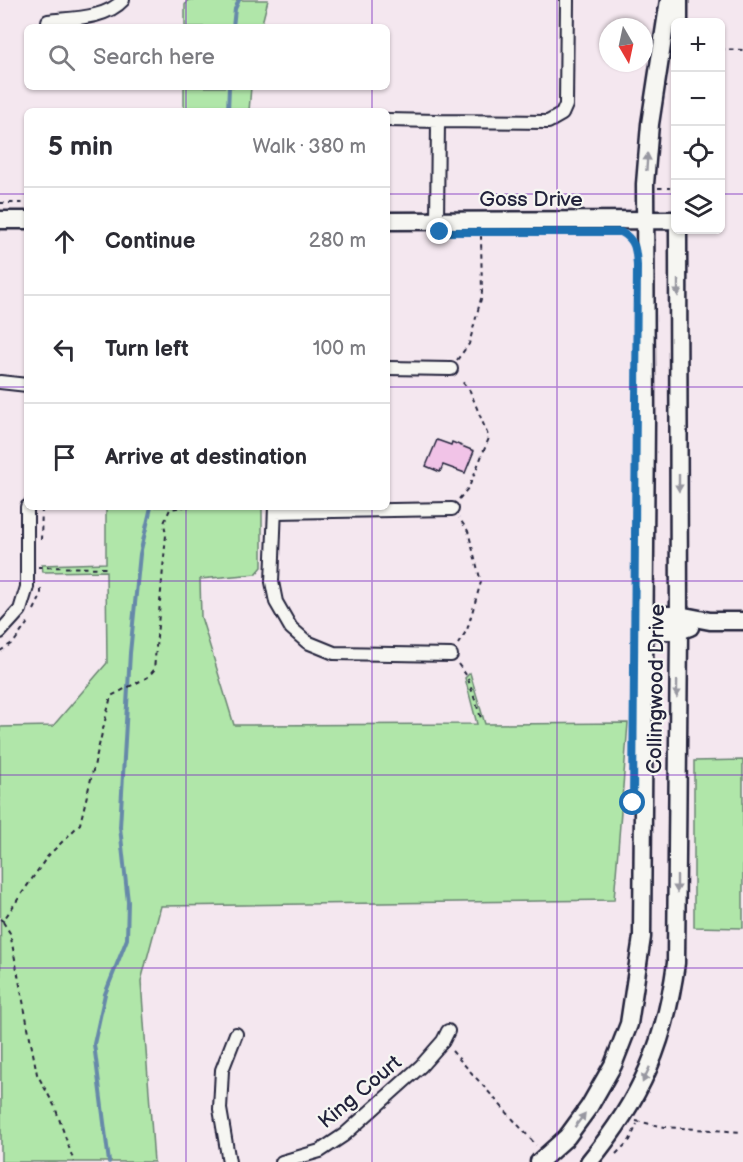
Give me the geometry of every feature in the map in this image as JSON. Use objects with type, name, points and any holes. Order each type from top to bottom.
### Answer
[{"type":"main road","name":"Collingwood Drive","points":[[543,1159],[567,1137],[589,1107],[613,1065],[629,1024],[642,937],[646,419],[645,221],[648,146],[669,0]]},
{"type":"main road","points":[[679,0],[679,18]]},
{"type":"main road","points":[[0,220],[24,220]]},
{"type":"main road","name":"Goss Drive","points":[[390,221],[671,220]]},
{"type":"main road","name":"Collingwood Drive","points":[[589,1162],[622,1119],[655,1057],[672,992],[676,963],[679,623],[678,234]]},
{"type":"main road","points":[[644,623],[743,621]]},
{"type":"street","points":[[48,21],[95,15],[117,6],[123,0]]},
{"type":"street","points":[[390,120],[548,122],[562,114],[566,105],[567,0]]},
{"type":"street","points":[[437,221],[438,121]]},
{"type":"street","points":[[390,368],[451,369]]},
{"type":"street","points":[[0,382],[24,384]]},
{"type":"street","points":[[390,508],[452,508]]},
{"type":"street","points":[[0,632],[20,610],[27,587],[27,510]]},
{"type":"street","points":[[275,510],[272,582],[276,602],[291,628],[307,642],[334,653],[451,655]]},
{"type":"street","points":[[229,1162],[220,1109],[221,1080],[222,1070],[236,1034]]},
{"type":"street","name":"King Court","points":[[282,1162],[320,1151],[344,1135],[421,1066],[445,1036]]},
{"type":"path","points":[[725,49],[743,50]]},
{"type":"path","points":[[655,188],[670,188]]},
{"type":"path","points":[[0,203],[24,203]]},
{"type":"path","points":[[481,222],[482,295],[469,344],[451,369],[470,391],[489,438],[469,487],[452,508],[468,531],[481,582],[467,630],[451,655],[467,676],[482,721]]},
{"type":"path","points":[[74,1162],[55,1107],[38,1074],[9,933],[1,920],[47,857],[80,824],[111,696],[148,677],[154,670],[166,535],[164,523],[170,510]]},
{"type":"path","points":[[27,567],[107,568]]},
{"type":"path","points":[[445,1036],[543,1159]]},
{"type":"path","points":[[622,1119],[664,1127],[743,1132]]},
{"type":"green space","points":[[188,0],[268,0],[262,24],[185,24],[185,5]]},
{"type":"green space","points":[[184,90],[251,90],[249,108],[184,108]]},
{"type":"green space","points":[[106,510],[262,510],[262,567],[256,574],[200,579],[201,617],[234,725],[477,724],[465,678],[470,673],[485,724],[628,723],[614,900],[161,906],[141,981],[154,1162],[1,1162],[0,727],[53,726],[107,663],[106,571],[43,572],[42,565],[106,563]]},
{"type":"green space","points":[[743,760],[743,928],[694,927],[694,761]]},
{"type":"building","points":[[437,440],[451,445],[452,442],[474,451],[465,473],[443,465],[440,472],[426,466]]},
{"type":"waterway","points":[[233,24],[235,9],[239,0]]},
{"type":"waterway","points":[[228,108],[229,90]]},
{"type":"waterway","points":[[109,1162],[94,1044],[105,994],[127,939],[128,902],[120,827],[130,653],[140,554],[150,510]]},
{"type":"route","points":[[440,232],[621,232],[635,243],[637,266],[633,803]]}]
